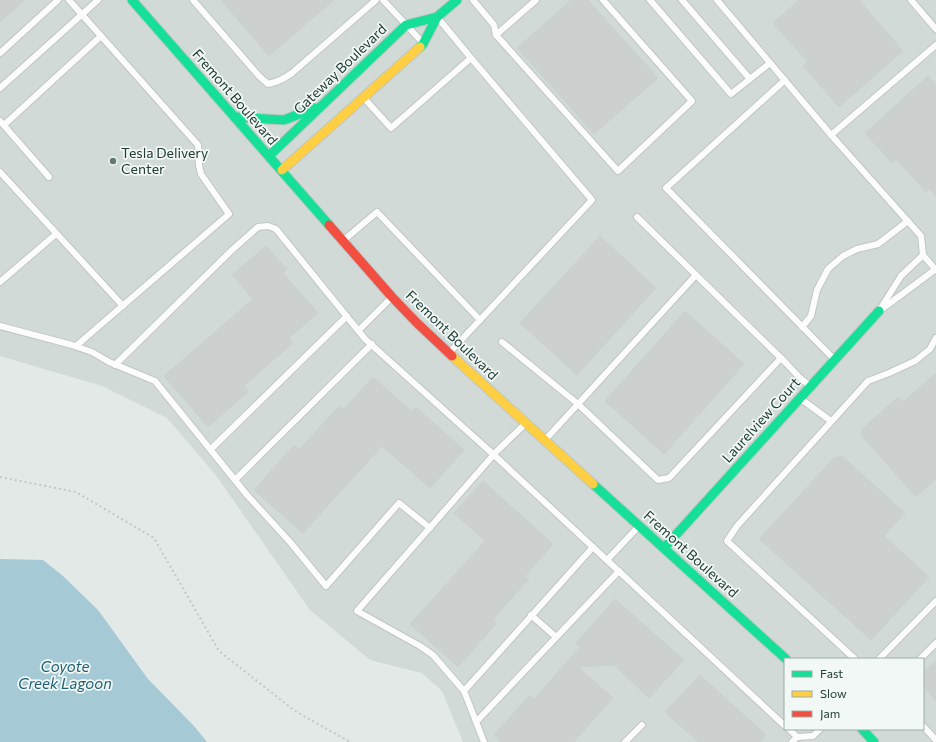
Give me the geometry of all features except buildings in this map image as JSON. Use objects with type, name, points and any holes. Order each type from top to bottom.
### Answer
[{"type":"main road","name":"Fremont Boulevard","points":[[132,0],[392,297],[417,323],[785,658]]},
{"type":"main road","name":"Gateway Boulevard","points":[[282,170],[423,44],[438,17],[457,0]]},
{"type":"main road","name":"Gateway Boulevard","points":[[269,156],[406,25],[438,17]]},
{"type":"main road","points":[[235,117],[284,120],[324,104]]},
{"type":"main road","name":"Laurelview Court","points":[[664,548],[879,311]]},
{"type":"main road","points":[[863,730],[874,742]]},
{"type":"lane","points":[[0,53],[58,0]]},
{"type":"lane","points":[[69,0],[198,145],[201,174],[229,214],[76,346]]},
{"type":"lane","points":[[0,88],[98,0]]},
{"type":"lane","points":[[193,0],[259,76],[268,84],[277,83],[292,73],[376,0]]},
{"type":"lane","points":[[383,0],[423,44]]},
{"type":"lane","points":[[472,0],[494,25],[496,35],[618,171],[692,101],[603,0]]},
{"type":"lane","points":[[496,35],[536,0]]},
{"type":"lane","points":[[650,0],[731,94],[770,63]]},
{"type":"lane","points":[[682,0],[750,79]]},
{"type":"lane","points":[[718,0],[831,136],[921,236],[924,255],[936,270],[879,311]]},
{"type":"lane","points":[[911,0],[936,29]]},
{"type":"lane","points":[[438,17],[592,200],[449,353]]},
{"type":"lane","points":[[49,177],[2,123],[101,36]]},
{"type":"lane","points":[[831,136],[936,45]]},
{"type":"lane","points":[[363,97],[391,128],[471,58]]},
{"type":"lane","points":[[785,80],[666,188],[834,360]]},
{"type":"lane","points":[[0,172],[123,306]]},
{"type":"lane","points":[[343,241],[377,212],[480,320]]},
{"type":"lane","points":[[637,217],[799,377],[810,386]]},
{"type":"lane","points":[[802,327],[812,316],[817,290],[828,269],[843,256],[857,249],[878,244],[908,221]]},
{"type":"lane","points":[[115,365],[232,250],[258,227],[268,226],[276,229],[365,339],[494,455],[784,725]]},
{"type":"lane","points":[[0,282],[56,234]]},
{"type":"lane","points":[[879,311],[901,276],[924,255]]},
{"type":"lane","points":[[545,440],[696,275]]},
{"type":"lane","points":[[359,330],[392,297]]},
{"type":"lane","points":[[211,449],[347,316]]},
{"type":"lane","points":[[0,326],[76,346],[92,352],[115,365],[155,381],[247,495],[290,542],[326,586],[400,503],[430,528]]},
{"type":"lane","points":[[854,658],[728,541],[737,526],[868,381],[915,361],[930,349],[936,338]]},
{"type":"lane","points":[[502,342],[578,404],[658,480],[669,478],[781,358]]},
{"type":"lane","points":[[235,480],[372,344]]},
{"type":"lane","points":[[800,398],[832,421]]},
{"type":"lane","points":[[484,742],[464,691],[433,655],[420,646],[357,611],[494,455],[526,423]]},
{"type":"lane","points":[[607,560],[639,526]]},
{"type":"lane","points":[[464,691],[593,547]]},
{"type":"lane","points":[[476,722],[619,571]]},
{"type":"lane","points":[[880,658],[936,601]]},
{"type":"lane","points":[[531,615],[556,638]]},
{"type":"lane","points":[[921,658],[936,643]]},
{"type":"lane","points":[[625,742],[642,725]]},
{"type":"lane","points":[[924,727],[936,740]]},
{"type":"lane","points":[[790,730],[797,737],[814,739],[819,730]]},
{"type":"lane","points":[[792,742],[797,737]]},
{"type":"path","points":[[0,477],[76,492],[154,538],[219,651],[295,711],[350,742]]},
{"type":"shaded area","points":[[0,0],[936,0],[936,742],[463,742],[442,691],[422,673],[370,660],[310,610],[215,474],[167,418],[102,386],[0,356]]},
{"type":"water","name":"Coyote Creek Lagoon","points":[[0,559],[43,560],[63,576],[98,610],[148,679],[194,726],[207,742],[0,742]]},
{"type":"traffic: fast","points":[[132,0],[329,225]]},
{"type":"traffic: fast","points":[[420,47],[437,17],[457,0]]},
{"type":"traffic: fast","points":[[269,156],[406,25],[437,17]]},
{"type":"traffic: fast","points":[[235,117],[284,120],[315,108]]},
{"type":"traffic: fast","points":[[664,548],[879,311]]},
{"type":"traffic: fast","points":[[593,484],[785,658]]},
{"type":"traffic: fast","points":[[863,730],[874,742]]},
{"type":"traffic: slow","points":[[282,170],[420,47]]},
{"type":"traffic: slow","points":[[452,356],[593,484]]},
{"type":"traffic: jam","points":[[329,225],[392,297],[452,356]]},
{"type":"place","name":"Tesla Delivery Center","points":[[113,161]]}]
